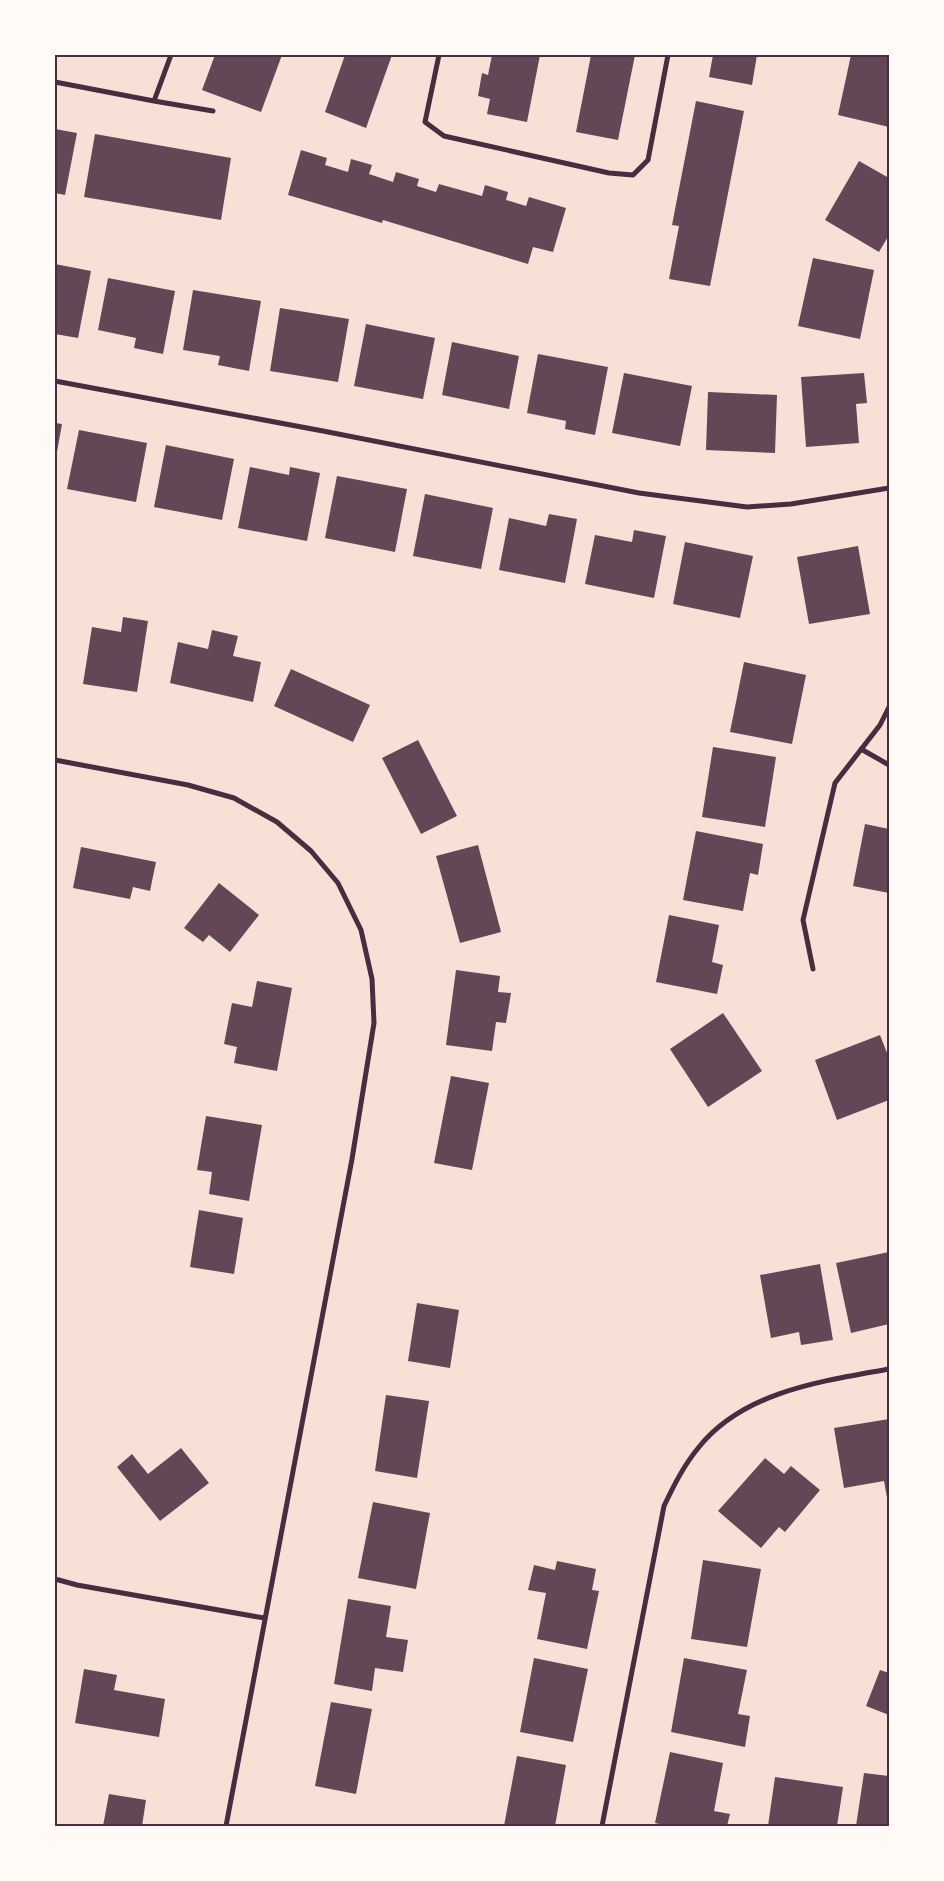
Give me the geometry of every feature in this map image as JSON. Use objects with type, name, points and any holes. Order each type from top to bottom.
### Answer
[{"type":"street","points":[[154,101],[171,55]]},
{"type":"street","points":[[439,55],[425,122],[444,136],[609,173],[633,175],[648,160],[668,55]]},
{"type":"street","points":[[55,82],[214,111]]},
{"type":"street","points":[[55,381],[639,492],[747,507],[792,504],[889,488]]},
{"type":"street","points":[[813,969],[802,920],[835,784],[880,725],[889,707]]},
{"type":"street","points":[[861,749],[889,765]]},
{"type":"street","points":[[55,760],[188,785],[234,798],[277,822],[311,851],[338,883],[361,930],[372,979],[374,1023],[343,1206],[226,1826]]},
{"type":"street","points":[[602,1826],[664,1506],[680,1474],[700,1446],[724,1423],[757,1402],[797,1388],[889,1369]]},
{"type":"street","points":[[55,1579],[77,1585],[264,1618]]},
{"type":"building","points":[[215,55],[282,55],[261,112],[202,90]]},
{"type":"building","points":[[345,55],[392,55],[366,128],[325,112]]},
{"type":"building","points":[[492,55],[540,55],[527,122],[487,114],[490,99],[478,96],[482,73],[488,75]]},
{"type":"building","points":[[591,55],[635,55],[618,140],[576,132]]},
{"type":"building","points":[[713,55],[757,55],[752,85],[709,77]]},
{"type":"building","points":[[851,55],[889,55],[889,127],[838,115]]},
{"type":"building","points":[[696,101],[744,111],[710,286],[669,279],[679,226],[672,225]]},
{"type":"building","points":[[55,129],[77,133],[65,195],[55,193]]},
{"type":"building","points":[[95,134],[231,158],[221,220],[84,197]]},
{"type":"building","points":[[301,150],[327,158],[325,165],[348,172],[351,159],[372,165],[369,174],[393,182],[396,172],[419,179],[417,186],[436,192],[439,184],[482,196],[485,185],[508,192],[506,200],[526,206],[529,197],[566,208],[553,252],[533,247],[528,264],[383,220],[382,223],[288,195]]},
{"type":"building","points":[[859,161],[889,178],[889,235],[879,252],[825,220]]},
{"type":"building","points":[[813,258],[874,270],[860,339],[798,326]]},
{"type":"building","points":[[55,264],[91,271],[78,338],[55,334]]},
{"type":"building","points":[[108,278],[175,291],[163,354],[134,348],[136,338],[98,330]]},
{"type":"building","points":[[193,290],[261,301],[249,371],[218,365],[220,356],[183,350]]},
{"type":"building","points":[[280,308],[349,319],[338,382],[270,371]]},
{"type":"building","points":[[366,324],[435,338],[423,399],[354,386]]},
{"type":"building","points":[[452,342],[519,356],[509,409],[442,395]]},
{"type":"building","points":[[538,354],[608,367],[595,435],[565,429],[566,421],[527,413]]},
{"type":"building","points":[[624,373],[692,386],[680,446],[612,433]]},
{"type":"building","points":[[864,373],[867,403],[856,404],[859,443],[806,447],[801,377]]},
{"type":"building","points":[[708,392],[777,395],[775,453],[706,450]]},
{"type":"building","points":[[55,423],[62,424],[56,457],[55,457]]},
{"type":"building","points":[[79,430],[147,443],[136,502],[67,489]]},
{"type":"building","points":[[166,445],[234,459],[222,520],[154,507]]},
{"type":"building","points":[[250,467],[289,475],[290,467],[320,473],[307,541],[238,528]]},
{"type":"building","points":[[337,476],[407,489],[395,552],[325,538]]},
{"type":"building","points":[[425,494],[493,508],[481,569],[413,556]]},
{"type":"building","points":[[549,514],[577,519],[565,583],[499,570],[509,518],[546,526]]},
{"type":"building","points":[[634,530],[666,536],[654,598],[585,584],[595,535],[632,542]]},
{"type":"building","points":[[685,542],[753,556],[740,618],[673,604]]},
{"type":"building","points":[[858,546],[870,614],[809,624],[797,557]]},
{"type":"building","points":[[123,617],[148,621],[137,692],[83,684],[92,627],[121,632]]},
{"type":"building","points":[[212,630],[238,636],[233,656],[261,662],[253,702],[170,683],[178,642],[208,649]]},
{"type":"building","points":[[744,662],[806,675],[792,744],[730,732]]},
{"type":"building","points":[[291,669],[370,705],[353,742],[274,706]]},
{"type":"building","points":[[418,740],[457,816],[421,834],[382,758]]},
{"type":"building","points":[[713,747],[776,757],[765,827],[702,817]]},
{"type":"building","points":[[865,824],[889,829],[889,893],[853,886]]},
{"type":"building","points":[[696,831],[763,844],[758,875],[750,873],[743,911],[683,900]]},
{"type":"building","points":[[478,845],[501,932],[460,943],[436,856]]},
{"type":"building","points":[[81,847],[156,862],[150,891],[133,887],[130,899],[73,888]]},
{"type":"building","points":[[219,883],[259,915],[230,952],[209,935],[203,942],[184,928]]},
{"type":"building","points":[[669,915],[719,925],[712,962],[723,965],[717,994],[656,982]]},
{"type":"building","points":[[456,970],[500,976],[498,992],[511,993],[506,1023],[496,1022],[492,1051],[446,1045]]},
{"type":"building","points":[[257,981],[292,988],[277,1071],[234,1063],[237,1047],[224,1044],[232,1003],[252,1007]]},
{"type":"building","points":[[723,1013],[762,1071],[708,1107],[670,1049]]},
{"type":"building","points":[[880,1035],[889,1058],[889,1100],[837,1120],[815,1060]]},
{"type":"building","points":[[451,1076],[489,1083],[472,1170],[434,1163]]},
{"type":"building","points":[[206,1116],[262,1125],[249,1201],[209,1194],[212,1172],[197,1170]]},
{"type":"building","points":[[199,1210],[243,1218],[234,1274],[190,1267]]},
{"type":"building","points":[[889,1252],[889,1324],[851,1333],[836,1263]]},
{"type":"building","points":[[820,1264],[833,1340],[801,1345],[799,1332],[771,1338],[760,1275]]},
{"type":"building","points":[[417,1303],[459,1310],[450,1368],[408,1361]]},
{"type":"building","points":[[386,1395],[429,1401],[417,1478],[375,1471]]},
{"type":"building","points":[[889,1419],[888,1503],[884,1481],[844,1488],[834,1428]]},
{"type":"building","points":[[181,1448],[209,1483],[160,1521],[117,1467],[132,1454],[148,1474]]},
{"type":"building","points":[[765,1458],[784,1474],[791,1466],[820,1490],[785,1532],[779,1527],[761,1548],[718,1511]]},
{"type":"building","points":[[373,1502],[430,1513],[416,1589],[358,1578]]},
{"type":"building","points":[[703,1560],[761,1569],[747,1647],[691,1639]]},
{"type":"building","points":[[557,1561],[596,1569],[592,1590],[599,1591],[587,1649],[537,1639],[546,1593],[528,1590],[534,1565],[555,1570]]},
{"type":"building","points":[[348,1599],[391,1606],[386,1637],[408,1640],[403,1672],[375,1668],[372,1691],[334,1684]]},
{"type":"building","points":[[534,1658],[588,1669],[573,1742],[520,1732]]},
{"type":"building","points":[[684,1658],[747,1670],[738,1714],[750,1716],[745,1747],[671,1732]]},
{"type":"building","points":[[84,1669],[117,1675],[114,1690],[165,1699],[159,1737],[75,1723]]},
{"type":"building","points":[[880,1670],[889,1673],[889,1715],[866,1706]]},
{"type":"building","points":[[331,1702],[372,1709],[356,1794],[315,1786]]},
{"type":"building","points":[[670,1752],[723,1763],[714,1811],[730,1814],[727,1826],[668,1826],[655,1823]]},
{"type":"building","points":[[517,1756],[566,1765],[555,1826],[504,1826]]},
{"type":"building","points":[[864,1773],[889,1776],[889,1826],[856,1826]]},
{"type":"building","points":[[775,1777],[843,1787],[837,1826],[768,1826]]},
{"type":"building","points":[[109,1794],[146,1800],[142,1826],[103,1826]]}]
